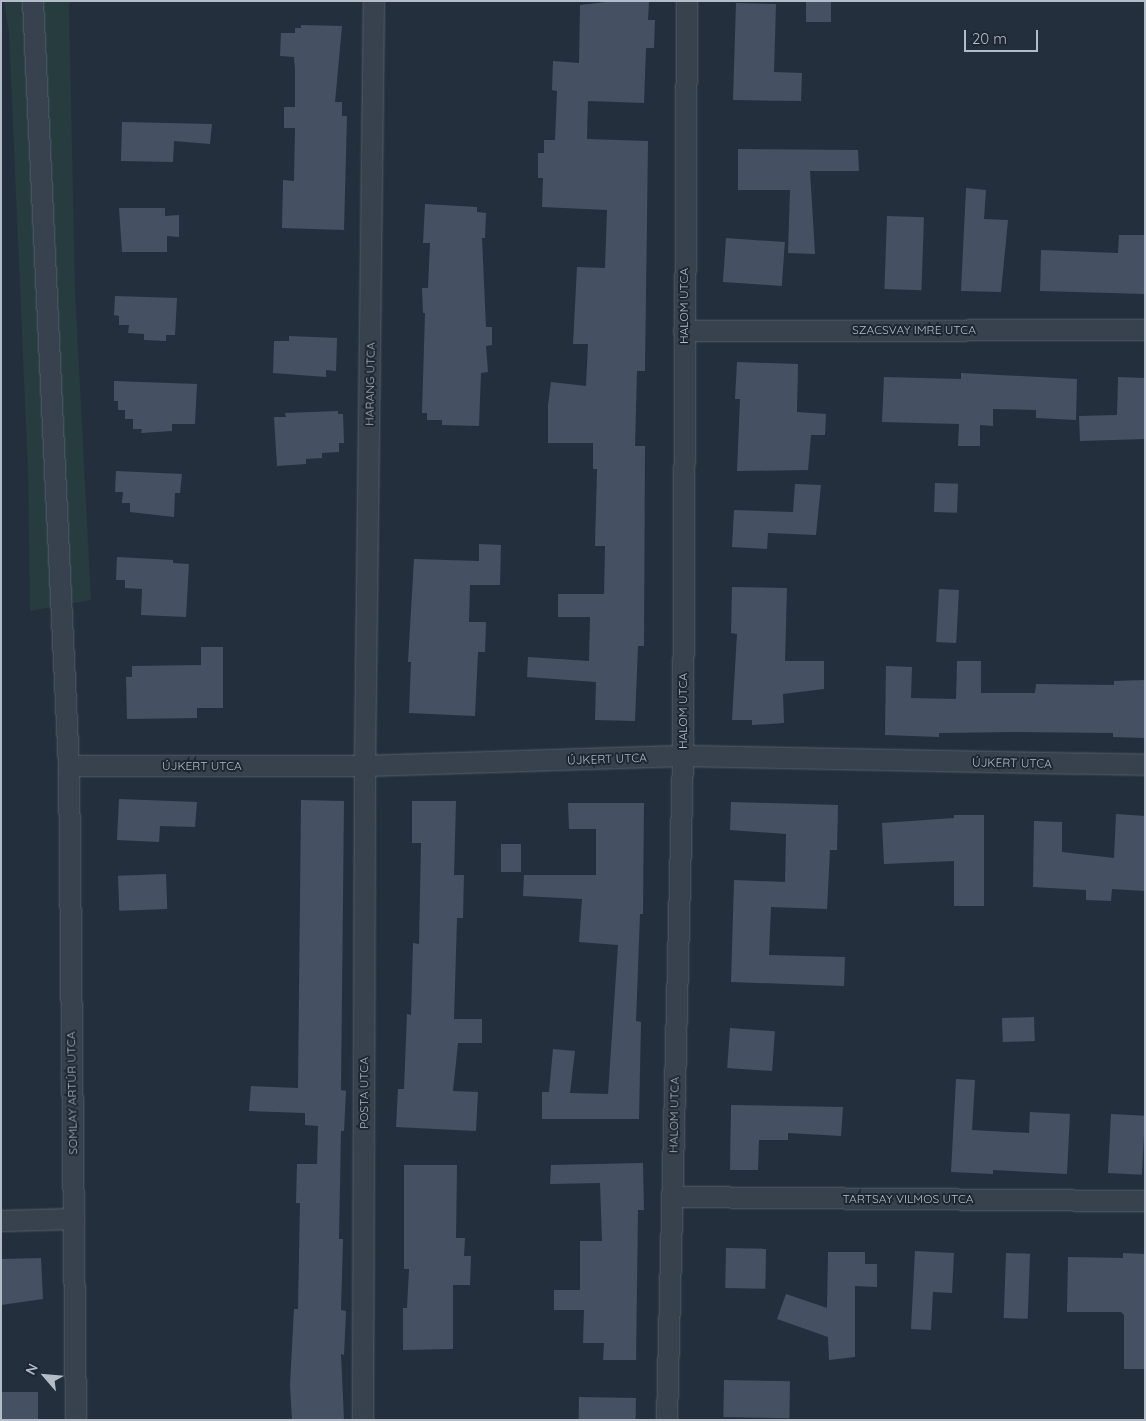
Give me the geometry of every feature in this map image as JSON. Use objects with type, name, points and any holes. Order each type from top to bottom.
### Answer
[{"type":"street","name":"SOMLAY ARTÚR UTCA","points":[[34,1],[69,766],[76,1420]]},
{"type":"street","name":"HARANG UTCA","points":[[365,766],[374,1]]},
{"type":"street","name":"HALOM UTCA","points":[[667,1420],[683,756],[687,1]]},
{"type":"street","name":"SZACSVAY IMRE UTCA","points":[[684,331],[1145,330]]},
{"type":"street","name":"ÚJKERT UTCA","points":[[69,766],[365,766],[683,756],[1145,765]]},
{"type":"street","name":"POSTA UTCA","points":[[362,1420],[365,766]]},
{"type":"street","name":"TARTSAY VILMOS UTCA","points":[[672,1197],[1145,1201]]},
{"type":"street","points":[[1,1221],[74,1219]]},
{"type":"green space","points":[[1,1],[71,1],[69,6],[75,289],[91,600],[30,611],[28,473],[9,32],[4,2]]},
{"type":"building","points":[[615,1],[649,1],[648,20],[655,20],[654,48],[646,48],[644,103],[588,101],[587,139],[648,141],[645,371],[637,371],[635,446],[645,446],[644,646],[638,646],[635,721],[595,720],[596,682],[527,677],[528,657],[589,661],[590,617],[558,617],[558,594],[604,594],[605,546],[595,546],[597,469],[593,469],[593,443],[548,443],[548,405],[551,382],[586,386],[588,344],[573,344],[577,267],[605,268],[607,210],[542,207],[543,178],[538,178],[538,153],[544,153],[544,140],[555,140],[557,91],[552,90],[553,61],[579,63],[580,5]]},
{"type":"building","points":[[806,1],[831,1],[831,22],[806,22]]},
{"type":"building","points":[[736,3],[776,4],[774,72],[802,73],[801,101],[733,100]]},
{"type":"building","points":[[301,25],[342,26],[335,102],[342,102],[342,116],[347,116],[344,230],[282,228],[283,180],[294,181],[295,128],[284,128],[284,107],[295,107],[295,70],[294,57],[280,56],[281,33],[295,33],[295,28],[301,28]]},
{"type":"building","points":[[122,122],[212,124],[210,144],[174,141],[173,162],[121,161]]},
{"type":"building","points":[[738,149],[858,150],[859,171],[810,171],[815,254],[788,253],[790,190],[738,190]]},
{"type":"building","points":[[966,188],[986,190],[984,219],[1008,220],[1001,292],[961,291]]},
{"type":"building","points":[[425,204],[477,207],[477,212],[486,213],[485,238],[482,238],[486,327],[492,327],[492,345],[486,346],[488,372],[481,373],[479,426],[442,425],[442,420],[427,420],[427,413],[422,413],[425,313],[423,313],[422,288],[428,288],[430,243],[423,243]]},
{"type":"building","points":[[119,208],[165,208],[165,216],[179,215],[179,237],[167,236],[167,252],[122,252]]},
{"type":"building","points":[[887,216],[924,217],[921,290],[884,289]]},
{"type":"building","points":[[1119,235],[1145,235],[1145,294],[1040,291],[1041,250],[1118,253]]},
{"type":"building","points":[[726,238],[785,242],[782,286],[723,282]]},
{"type":"building","points":[[115,296],[177,298],[175,335],[166,335],[166,341],[144,340],[144,334],[128,333],[129,325],[119,325],[119,316],[114,315]]},
{"type":"building","points":[[289,336],[337,338],[336,371],[326,370],[326,377],[273,373],[274,341],[289,341]]},
{"type":"building","points":[[737,362],[798,364],[797,412],[826,414],[825,435],[811,435],[808,470],[737,471],[740,399],[735,399]]},
{"type":"building","points":[[961,373],[1077,379],[1076,420],[1036,418],[1036,410],[993,409],[993,426],[980,425],[980,446],[958,446],[959,424],[882,422],[884,377],[961,379]]},
{"type":"building","points":[[1118,377],[1145,378],[1145,439],[1080,441],[1079,416],[1117,415]]},
{"type":"building","points":[[114,381],[197,384],[195,424],[172,424],[172,431],[141,433],[142,429],[133,429],[133,419],[125,419],[125,410],[118,410],[118,401],[114,401]]},
{"type":"building","points":[[338,411],[338,414],[343,414],[344,443],[339,443],[339,452],[322,453],[322,458],[306,459],[306,464],[277,466],[274,417],[286,417],[285,413]]},
{"type":"building","points":[[116,471],[182,474],[180,493],[175,493],[174,517],[130,512],[130,503],[122,503],[123,492],[115,492]]},
{"type":"building","points":[[935,483],[958,484],[957,513],[934,512]]},
{"type":"building","points":[[795,484],[821,485],[816,535],[768,533],[767,549],[732,547],[734,510],[793,512]]},
{"type":"building","points":[[479,544],[501,545],[500,585],[470,585],[469,622],[486,622],[485,652],[478,652],[475,716],[409,713],[411,662],[408,662],[414,559],[479,561]]},
{"type":"building","points":[[117,557],[173,560],[173,563],[189,564],[186,617],[141,615],[142,589],[125,588],[125,580],[116,580]]},
{"type":"building","points":[[732,587],[787,588],[785,661],[824,661],[824,689],[783,694],[784,723],[752,725],[752,720],[732,720],[737,634],[731,633]]},
{"type":"building","points":[[939,589],[959,590],[956,643],[936,642]]},
{"type":"building","points":[[201,647],[223,647],[223,708],[197,708],[197,718],[127,719],[126,677],[132,677],[132,666],[201,665]]},
{"type":"building","points":[[957,661],[981,661],[981,693],[1035,693],[1036,684],[1114,685],[1114,681],[1145,680],[1145,738],[1113,737],[1113,733],[939,733],[939,737],[885,735],[886,666],[912,667],[911,698],[956,699]]},
{"type":"building","points":[[119,799],[197,802],[195,827],[160,826],[159,842],[117,840]]},
{"type":"building","points":[[301,800],[344,801],[341,1090],[346,1091],[344,1131],[341,1131],[339,1239],[343,1239],[341,1310],[346,1311],[344,1355],[341,1354],[344,1420],[292,1420],[290,1385],[294,1309],[298,1309],[300,1203],[296,1203],[297,1164],[317,1164],[318,1126],[305,1125],[305,1113],[249,1111],[251,1086],[298,1088]]},
{"type":"building","points":[[412,801],[456,801],[454,875],[464,875],[463,918],[457,918],[454,1019],[482,1019],[482,1043],[458,1043],[453,1091],[478,1092],[476,1131],[396,1127],[398,1089],[404,1089],[407,1014],[411,1015],[413,943],[419,944],[421,843],[412,843]]},
{"type":"building","points":[[731,802],[838,805],[837,850],[830,850],[827,909],[771,907],[769,955],[845,957],[844,986],[731,982],[734,880],[785,882],[786,834],[730,830]]},
{"type":"building","points":[[568,803],[644,803],[643,914],[640,914],[636,1021],[641,1022],[639,1119],[542,1119],[542,1092],[549,1092],[553,1049],[575,1051],[570,1093],[608,1094],[618,945],[579,942],[582,899],[523,896],[524,875],[596,875],[596,829],[569,829]]},
{"type":"building","points":[[1116,814],[1145,816],[1145,891],[1112,889],[1111,901],[1086,900],[1086,890],[1033,887],[1034,821],[1062,822],[1062,852],[1114,858]]},
{"type":"building","points":[[954,815],[984,815],[984,906],[954,906],[954,861],[884,864],[882,823],[954,818]]},
{"type":"building","points":[[501,844],[521,844],[521,872],[501,872]]},
{"type":"building","points":[[166,874],[167,909],[119,911],[118,876]]},
{"type":"building","points":[[1034,1017],[1035,1041],[1003,1042],[1002,1018]]},
{"type":"building","points":[[730,1028],[775,1031],[772,1071],[727,1068]]},
{"type":"building","points":[[956,1079],[975,1080],[972,1130],[1029,1133],[1030,1112],[1070,1114],[1067,1174],[993,1170],[993,1174],[951,1172]]},
{"type":"building","points":[[731,1105],[843,1107],[841,1136],[788,1133],[788,1140],[759,1140],[758,1170],[730,1170]]},
{"type":"building","points":[[1111,1114],[1145,1116],[1142,1175],[1108,1173]]},
{"type":"building","points":[[643,1163],[644,1210],[638,1210],[636,1360],[603,1360],[604,1343],[583,1343],[584,1310],[554,1310],[554,1290],[580,1290],[580,1241],[602,1241],[600,1183],[550,1184],[551,1165]]},
{"type":"building","points":[[404,1165],[457,1165],[456,1238],[465,1238],[464,1256],[471,1256],[470,1285],[453,1285],[453,1349],[403,1350],[403,1308],[407,1308],[409,1269],[404,1269]]},
{"type":"building","points":[[726,1248],[766,1249],[765,1289],[725,1288]]},
{"type":"building","points":[[915,1251],[954,1253],[952,1293],[933,1292],[931,1330],[911,1329]]},
{"type":"building","points":[[828,1252],[865,1252],[865,1264],[877,1264],[877,1287],[855,1286],[855,1357],[829,1360],[828,1337],[777,1319],[786,1294],[827,1308]]},
{"type":"building","points":[[1006,1253],[1030,1254],[1028,1319],[1004,1318]]},
{"type":"building","points":[[1123,1253],[1145,1254],[1145,1369],[1124,1369],[1124,1315],[1121,1312],[1067,1312],[1068,1257],[1123,1258]]},
{"type":"building","points":[[41,1258],[43,1299],[1,1305],[1,1259]]},
{"type":"building","points":[[724,1380],[790,1381],[789,1418],[723,1417]]},
{"type":"building","points":[[1,1392],[38,1392],[38,1420],[1,1420]]},
{"type":"building","points":[[579,1397],[636,1398],[636,1420],[579,1420]]}]
